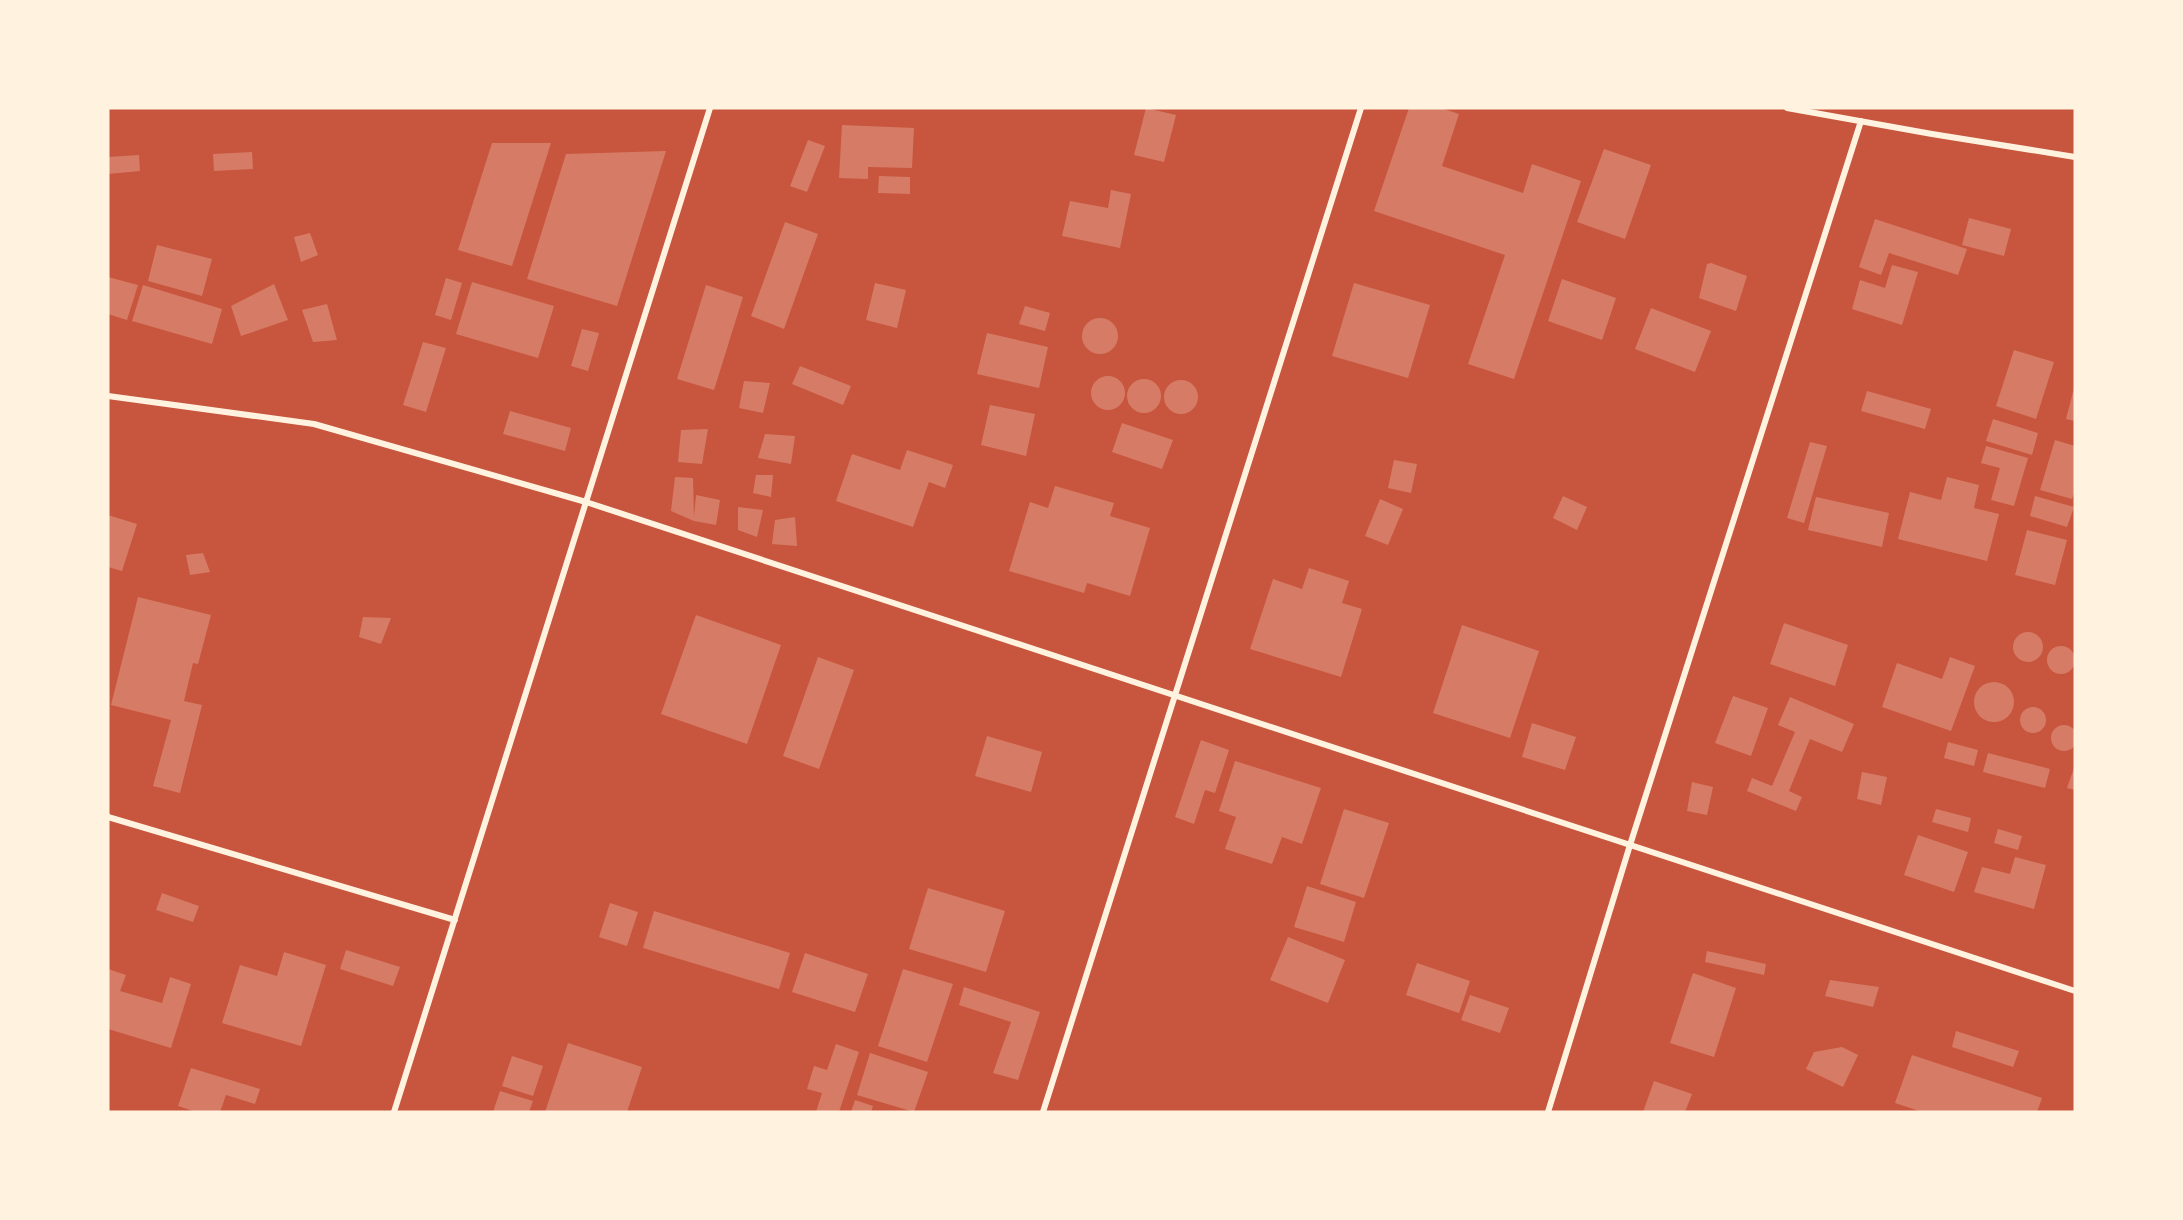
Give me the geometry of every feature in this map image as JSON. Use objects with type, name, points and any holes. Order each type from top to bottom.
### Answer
[{"type":"street","points":[[394,1112],[710,108]]},
{"type":"street","points":[[1043,1112],[1360,108]]},
{"type":"street","points":[[1792,108],[2075,157]]},
{"type":"street","points":[[1548,1112],[1630,845],[1861,121]]},
{"type":"street","points":[[108,396],[314,424],[586,502],[2075,991]]},
{"type":"street","points":[[108,817],[455,920]]},
{"type":"building","points":[[1146,108],[1176,115],[1164,162],[1134,155]]},
{"type":"building","points":[[1409,108],[1441,108],[1459,114],[1442,166],[1523,193],[1532,164],[1581,181],[1514,379],[1468,364],[1505,255],[1374,211]]},
{"type":"building","points":[[842,125],[914,128],[912,168],[868,167],[868,179],[839,178]]},
{"type":"building","points":[[808,140],[825,146],[807,192],[790,186]]},
{"type":"building","points":[[492,143],[551,143],[512,266],[458,250]]},
{"type":"building","points":[[1604,149],[1651,165],[1625,239],[1577,222]]},
{"type":"building","points":[[666,151],[617,306],[527,279],[566,154]]},
{"type":"building","points":[[252,152],[253,169],[214,171],[213,154]]},
{"type":"building","points":[[139,155],[140,171],[108,174],[108,157]]},
{"type":"building","points":[[879,176],[910,177],[910,194],[878,193]]},
{"type":"building","points":[[1111,190],[1131,194],[1120,248],[1062,236],[1070,201],[1108,208]]},
{"type":"building","points":[[1969,218],[2011,229],[2004,256],[1962,245]]},
{"type":"building","points":[[1875,219],[1967,249],[1958,275],[1889,253],[1881,275],[1859,267]]},
{"type":"building","points":[[785,222],[818,234],[784,329],[751,316]]},
{"type":"building","points":[[310,233],[318,255],[301,262],[294,237]]},
{"type":"building","points":[[157,245],[212,259],[202,296],[148,281]]},
{"type":"building","points":[[1711,263],[1747,276],[1736,311],[1699,298],[1707,264]]},
{"type":"building","points":[[1892,265],[1918,272],[1902,325],[1852,309],[1860,280],[1885,288]]},
{"type":"building","points":[[108,277],[138,285],[127,320],[108,314]]},
{"type":"building","points":[[446,278],[462,283],[451,320],[435,315]]},
{"type":"building","points":[[1562,279],[1616,298],[1602,340],[1548,321]]},
{"type":"building","points":[[472,282],[554,306],[538,358],[456,334]]},
{"type":"building","points":[[875,283],[906,290],[897,328],[866,320]]},
{"type":"building","points":[[1354,283],[1430,305],[1408,378],[1332,356]]},
{"type":"building","points":[[274,284],[288,320],[241,336],[231,306]]},
{"type":"building","points":[[143,285],[222,309],[212,344],[132,321]]},
{"type":"building","points":[[706,285],[743,297],[714,390],[677,379]]},
{"type":"building","points":[[327,304],[337,340],[313,342],[302,310]]},
{"type":"building","points":[[1025,306],[1050,313],[1045,331],[1019,324]]},
{"type":"building","points":[[1651,308],[1711,331],[1695,372],[1635,349]]},
{"type":"building","points":[[1100,318],[1113,323],[1118,336],[1113,349],[1100,354],[1087,349],[1082,336],[1087,323]]},
{"type":"building","points":[[582,329],[599,333],[588,371],[571,366]]},
{"type":"building","points":[[987,333],[1048,347],[1039,388],[977,374]]},
{"type":"building","points":[[423,342],[446,348],[426,412],[403,405]]},
{"type":"building","points":[[2014,350],[2054,362],[2036,419],[1996,406]]},
{"type":"building","points":[[800,366],[851,386],[843,405],[792,384]]},
{"type":"building","points":[[1108,376],[1120,381],[1125,393],[1120,405],[1108,410],[1096,405],[1091,393],[1096,381]]},
{"type":"building","points":[[1144,379],[1156,384],[1161,396],[1156,408],[1144,413],[1132,408],[1127,396],[1132,384]]},
{"type":"building","points":[[1181,380],[1193,385],[1198,397],[1193,409],[1181,414],[1169,409],[1164,397],[1169,385]]},
{"type":"building","points":[[744,381],[770,383],[763,413],[739,408]]},
{"type":"building","points":[[2075,388],[2075,421],[2066,419]]},
{"type":"building","points":[[1867,391],[1931,409],[1925,429],[1861,411]]},
{"type":"building","points":[[990,405],[1035,414],[1026,456],[981,445]]},
{"type":"building","points":[[510,411],[571,428],[565,451],[503,434]]},
{"type":"building","points":[[1993,419],[2038,433],[2032,455],[1986,441]]},
{"type":"building","points":[[1122,423],[1173,440],[1162,469],[1112,452]]},
{"type":"building","points":[[708,429],[702,464],[678,462],[681,430]]},
{"type":"building","points":[[765,434],[795,436],[791,464],[758,458]]},
{"type":"building","points":[[2055,440],[2075,446],[2075,490],[2072,499],[2040,490]]},
{"type":"building","points":[[1810,442],[1827,446],[1804,523],[1787,518]]},
{"type":"building","points":[[1986,446],[2028,458],[2014,506],[1991,500],[2000,468],[1981,463]]},
{"type":"building","points":[[907,450],[953,465],[945,488],[929,482],[913,527],[836,501],[852,454],[900,470]]},
{"type":"building","points":[[1394,460],[1417,464],[1411,493],[1388,488]]},
{"type":"building","points":[[756,475],[773,475],[771,497],[753,493]]},
{"type":"building","points":[[675,477],[693,478],[694,517],[696,495],[720,500],[716,525],[694,521],[671,511]]},
{"type":"building","points":[[1947,477],[1979,485],[1974,508],[1999,514],[1987,561],[1898,539],[1910,492],[1941,500]]},
{"type":"building","points":[[1055,486],[1114,503],[1110,516],[1150,528],[1130,596],[1087,583],[1084,593],[1009,571],[1030,502],[1048,508]]},
{"type":"building","points":[[1563,496],[1587,507],[1577,530],[1553,518]]},
{"type":"building","points":[[2035,496],[2074,507],[2067,527],[2030,516]]},
{"type":"building","points":[[1816,497],[1889,513],[1882,547],[1808,530]]},
{"type":"building","points":[[1380,499],[1403,509],[1388,545],[1365,536]]},
{"type":"building","points":[[738,507],[763,510],[757,537],[738,530]]},
{"type":"building","points":[[108,515],[137,524],[122,571],[108,567]]},
{"type":"building","points":[[795,517],[797,546],[772,544],[775,520]]},
{"type":"building","points":[[2027,530],[2067,540],[2055,585],[2015,575]]},
{"type":"building","points":[[203,553],[210,572],[190,575],[186,555]]},
{"type":"building","points":[[1309,568],[1349,581],[1342,603],[1362,609],[1341,677],[1250,649],[1273,579],[1302,589]]},
{"type":"building","points":[[138,597],[211,615],[198,664],[193,663],[184,701],[202,705],[180,793],[153,786],[171,720],[111,705]]},
{"type":"building","points":[[696,615],[781,645],[747,744],[661,714]]},
{"type":"building","points":[[363,617],[391,618],[381,644],[359,637]]},
{"type":"building","points":[[1784,623],[1848,645],[1835,686],[1770,664]]},
{"type":"building","points":[[1462,625],[1539,651],[1510,738],[1433,713]]},
{"type":"building","points":[[2028,632],[2039,636],[2043,647],[2039,658],[2028,662],[2017,658],[2013,647],[2017,636]]},
{"type":"building","points":[[2061,646],[2071,650],[2075,660],[2071,670],[2061,674],[2051,670],[2047,660],[2051,650]]},
{"type":"building","points":[[818,657],[854,670],[819,769],[783,756]]},
{"type":"building","points":[[1950,657],[1975,666],[1951,731],[1882,707],[1897,663],[1942,679]]},
{"type":"building","points":[[1994,682],[2002,683],[2008,688],[2013,694],[2013,710],[2008,716],[2002,721],[1994,722],[1986,721],[1980,716],[1975,710],[1974,702],[1975,694],[1980,688],[1986,683]]},
{"type":"building","points":[[1733,696],[1768,708],[1751,756],[1715,743]]},
{"type":"building","points":[[1790,697],[1854,724],[1842,752],[1810,739],[1789,791],[1802,797],[1796,811],[1747,791],[1752,778],[1772,786],[1795,732],[1778,725]]},
{"type":"building","points":[[2033,707],[2042,711],[2046,720],[2042,729],[2033,733],[2024,729],[2020,720],[2024,711]]},
{"type":"building","points":[[1532,723],[1576,737],[1565,770],[1522,757]]},
{"type":"building","points":[[2064,725],[2073,729],[2077,738],[2073,747],[2064,751],[2055,747],[2051,738],[2055,729]]},
{"type":"building","points":[[987,736],[1042,752],[1031,792],[975,776]]},
{"type":"building","points":[[1201,740],[1229,750],[1215,793],[1205,790],[1194,824],[1175,817]]},
{"type":"building","points":[[1948,742],[1978,750],[1974,766],[1944,758]]},
{"type":"building","points":[[1988,753],[2050,769],[2045,788],[1983,772]]},
{"type":"building","points":[[1235,761],[1321,788],[1302,844],[1282,837],[1272,864],[1225,849],[1236,817],[1219,811]]},
{"type":"building","points":[[2075,765],[2075,790],[2067,788]]},
{"type":"building","points":[[1862,772],[1887,777],[1881,805],[1857,799]]},
{"type":"building","points":[[1692,782],[1713,787],[1707,815],[1687,811]]},
{"type":"building","points":[[1344,809],[1389,823],[1364,898],[1320,884]]},
{"type":"building","points":[[1936,809],[1971,818],[1968,832],[1932,822]]},
{"type":"building","points":[[1998,829],[2022,836],[2018,850],[1994,843]]},
{"type":"building","points":[[1918,835],[1968,852],[1954,892],[1904,875]]},
{"type":"building","points":[[2015,857],[2046,865],[2034,909],[1974,892],[1982,867],[2010,874]]},
{"type":"building","points":[[1307,886],[1356,902],[1344,942],[1294,927]]},
{"type":"building","points":[[928,888],[1005,911],[986,972],[909,949]]},
{"type":"building","points":[[162,893],[199,906],[193,922],[156,910]]},
{"type":"building","points":[[610,903],[638,912],[627,946],[599,937]]},
{"type":"building","points":[[654,911],[790,953],[779,989],[643,948]]},
{"type":"building","points":[[1288,937],[1345,960],[1328,1003],[1270,980]]},
{"type":"building","points":[[346,950],[400,967],[393,986],[340,969]]},
{"type":"building","points":[[1707,951],[1766,964],[1764,975],[1705,962]]},
{"type":"building","points":[[284,952],[326,965],[301,1046],[222,1023],[240,965],[277,976]]},
{"type":"building","points":[[805,953],[868,974],[855,1012],[792,992]]},
{"type":"building","points":[[1417,963],[1470,981],[1459,1013],[1406,995]]},
{"type":"building","points":[[108,969],[126,975],[120,991],[162,1003],[170,977],[191,984],[171,1048],[108,1029]]},
{"type":"building","points":[[903,969],[953,984],[927,1062],[878,1046]]},
{"type":"building","points":[[1693,973],[1736,988],[1714,1057],[1670,1043]]},
{"type":"building","points":[[1830,980],[1879,987],[1873,1007],[1825,996]]},
{"type":"building","points":[[964,987],[1040,1012],[1018,1080],[993,1073],[1011,1022],[959,1005]]},
{"type":"building","points":[[1470,995],[1509,1008],[1500,1033],[1461,1020]]},
{"type":"building","points":[[1956,1031],[2019,1051],[2013,1067],[1952,1047]]},
{"type":"building","points":[[568,1043],[642,1067],[627,1112],[545,1112]]},
{"type":"building","points":[[836,1044],[859,1052],[839,1112],[816,1112],[822,1093],[807,1089],[814,1066],[827,1070]]},
{"type":"building","points":[[1842,1047],[1858,1055],[1843,1087],[1806,1069],[1814,1052]]},
{"type":"building","points":[[870,1053],[928,1072],[914,1112],[857,1095]]},
{"type":"building","points":[[1912,1055],[2042,1098],[2037,1112],[1922,1112],[1895,1103]]},
{"type":"building","points":[[512,1056],[543,1066],[533,1096],[502,1086]]},
{"type":"building","points":[[191,1068],[260,1089],[255,1104],[226,1095],[220,1112],[196,1112],[178,1106]]},
{"type":"building","points":[[1654,1081],[1692,1094],[1685,1112],[1643,1112]]},
{"type":"building","points":[[500,1091],[533,1101],[529,1112],[493,1112]]},
{"type":"building","points":[[855,1100],[873,1106],[871,1112],[851,1112]]}]
